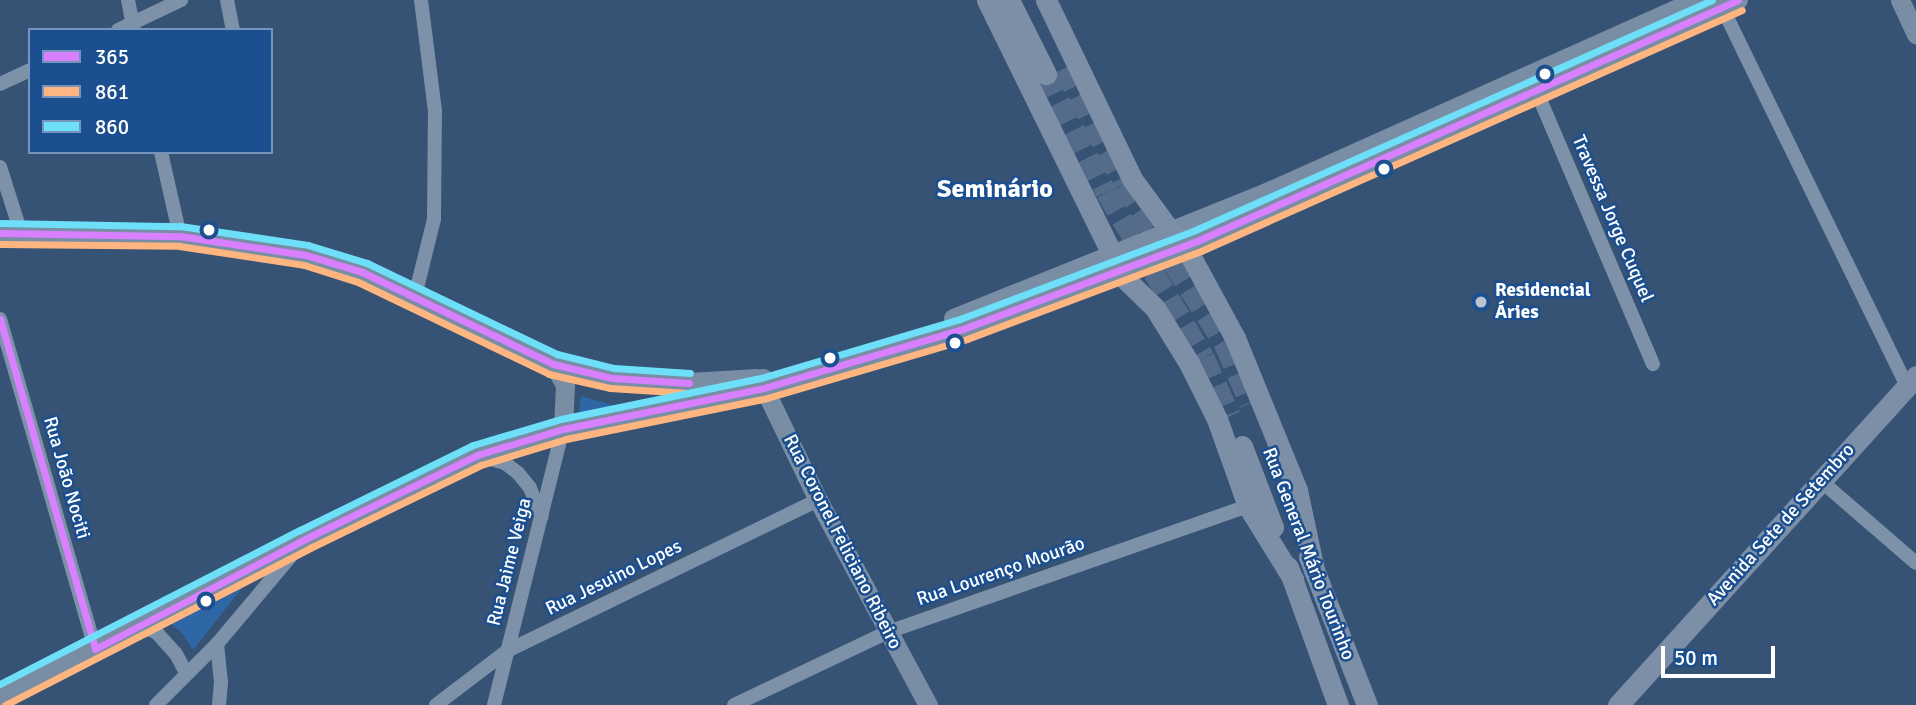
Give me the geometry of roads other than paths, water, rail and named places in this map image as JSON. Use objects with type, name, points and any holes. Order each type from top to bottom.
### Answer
[{"type":"main road","points":[[987,0],[1115,264],[1156,308],[1189,363],[1217,419],[1248,506],[1293,579]]},
{"type":"main road","points":[[1009,0],[1055,71],[1030,0]]},
{"type":"main road","points":[[1046,0],[1132,179],[1178,239],[1235,338],[1297,490],[1314,570]]},
{"type":"main road","points":[[1178,239],[1695,0]]},
{"type":"main road","points":[[1900,0],[1916,34]]},
{"type":"main road","points":[[0,696],[305,539],[477,456],[563,429],[764,383],[953,332],[1536,90],[1730,4]]},
{"type":"main road","points":[[0,233],[180,236],[306,255],[362,272],[553,363],[612,378],[652,382],[764,383]]},
{"type":"main road","points":[[553,363],[565,385],[563,429]]},
{"type":"main road","name":"Avenida Sete de Setembro","points":[[1618,705],[1912,381]]},
{"type":"main road","name":"Rua Coronel Feliciano Ribeiro","points":[[764,383],[818,500],[928,705]]},
{"type":"main road","name":"Rua General Mário Tourinho","points":[[1250,403],[1367,705]]},
{"type":"main road","name":"Rua General Mário Tourinho","points":[[1230,415],[1338,705]]},
{"type":"street","points":[[128,0],[133,26],[181,0]]},
{"type":"street","points":[[227,0],[233,28]]},
{"type":"street","points":[[415,296],[434,219],[435,111],[421,0]]},
{"type":"street","points":[[1730,4],[1912,381]]},
{"type":"street","points":[[0,84],[28,71]]},
{"type":"street","name":"Travessa Jorge Cuquel","points":[[1536,90],[1653,364]]},
{"type":"street","points":[[162,154],[180,236]]},
{"type":"street","points":[[0,167],[21,233]]},
{"type":"street","name":"Rua João Nociti","points":[[0,319],[94,649]]},
{"type":"street","name":"Rua Jaime Veiga","points":[[494,705],[563,429]]},
{"type":"street","points":[[477,456],[505,463],[518,473],[530,488],[542,517]]},
{"type":"street","points":[[1821,481],[1916,563]]},
{"type":"street","name":"Rua Jesuino Lopes","points":[[436,705],[507,651],[818,500]]},
{"type":"street","name":"Rua Lourenço Mourão","points":[[734,705],[888,632],[1248,506]]},
{"type":"street","points":[[156,705],[217,644],[305,539]]},
{"type":"street","points":[[140,625],[157,633],[176,654],[186,673]]},
{"type":"street","points":[[217,644],[221,682],[219,705]]},
{"type":"tunnel","points":[[1064,68],[1123,184],[1225,345],[1250,403]]},
{"type":"tunnel","points":[[1046,74],[1106,192],[1204,357],[1230,415]]},
{"type":"place","name":"Residencial Áries","points":[[1481,302]]},
{"type":"district","name":"Seminário","points":[[995,190]]}]
